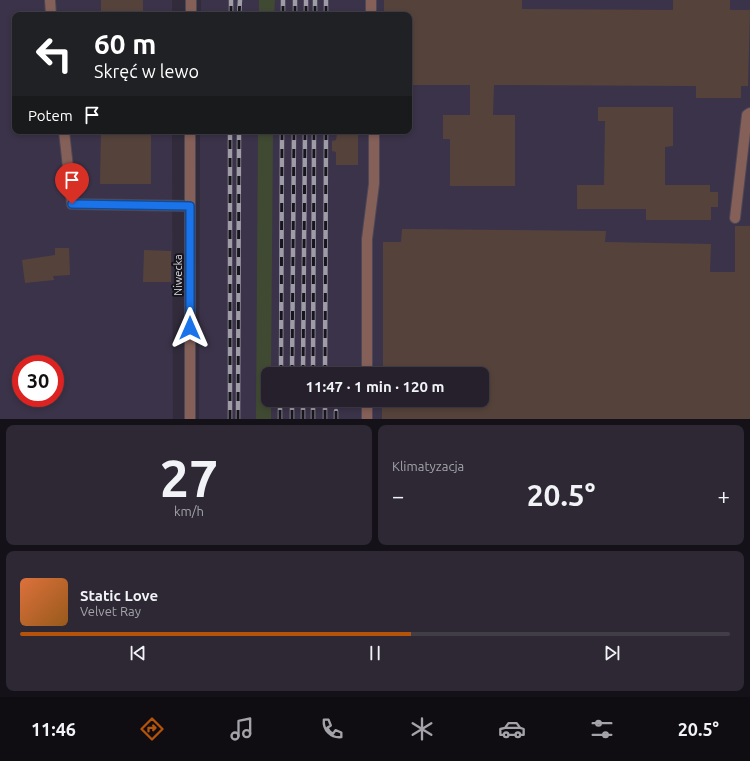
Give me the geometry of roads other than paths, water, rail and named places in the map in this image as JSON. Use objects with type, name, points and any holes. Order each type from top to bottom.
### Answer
[{"type":"street","points":[[50,0],[51,12]]},
{"type":"street","points":[[190,12],[191,0]]},
{"type":"street","points":[[371,0],[372,12]]},
{"type":"street","points":[[735,218],[747,114],[750,113]]},
{"type":"street","points":[[64,134],[72,204],[190,206]]},
{"type":"street","name":"Niwecka","points":[[190,134],[190,419]]},
{"type":"street","points":[[367,367],[367,239],[374,184],[374,134]]},
{"type":"street","points":[[367,407],[367,419]]},
{"type":"railway","points":[[231,0],[231,12]]},
{"type":"railway","points":[[239,12],[240,0]]},
{"type":"railway","points":[[283,0],[283,12]]},
{"type":"railway","points":[[295,0],[295,12]]},
{"type":"railway","points":[[306,0],[306,12]]},
{"type":"railway","points":[[315,0],[315,12]]},
{"type":"railway","points":[[326,0],[326,12]]},
{"type":"railway","points":[[230,134],[230,419]]},
{"type":"railway","points":[[238,419],[239,134]]},
{"type":"railway","points":[[281,367],[282,134]]},
{"type":"railway","points":[[292,367],[294,134]]},
{"type":"railway","points":[[303,367],[305,134]]},
{"type":"railway","points":[[313,367],[314,134]]},
{"type":"railway","points":[[325,367],[326,134]]},
{"type":"railway","points":[[280,407],[280,419]]},
{"type":"railway","points":[[292,407],[292,419]]},
{"type":"railway","points":[[303,407],[303,419]]},
{"type":"railway","points":[[313,407],[313,419]]},
{"type":"railway","points":[[325,407],[325,419]]},
{"type":"railway","points":[[336,411],[336,419]]}]
